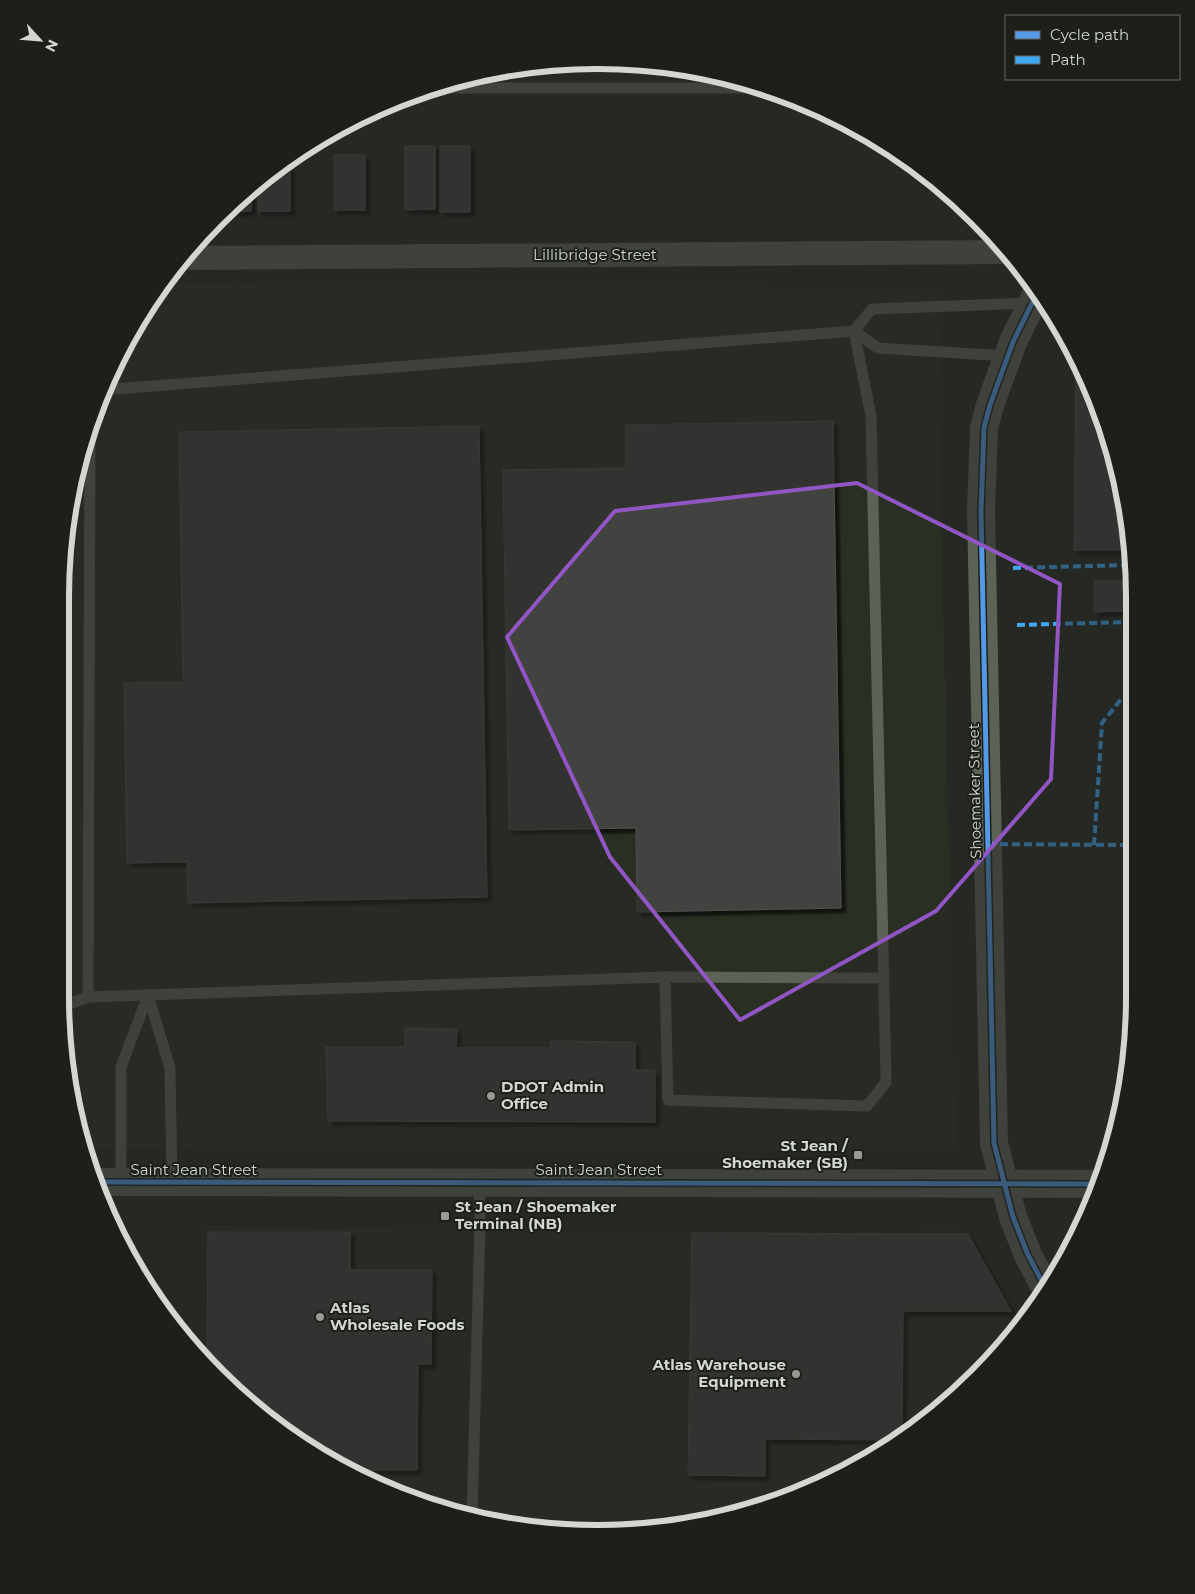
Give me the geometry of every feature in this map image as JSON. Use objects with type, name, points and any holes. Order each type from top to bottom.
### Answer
[{"type":"street","name":"Lillibridge Street","points":[[193,258],[997,252]]},
{"type":"street","name":"Shoemaker Street","points":[[1033,299],[1007,356],[984,428],[982,511],[994,1143],[1013,1217],[1028,1255],[1042,1282]]},
{"type":"street","name":"Saint Jean Street","points":[[110,1182],[1091,1184]]},
{"type":"lane","points":[[458,88],[737,88]]},
{"type":"lane","points":[[854,331],[872,309],[1033,298]]},
{"type":"lane","points":[[665,977],[668,1100],[867,1106],[886,1082],[871,416],[854,331]]},
{"type":"lane","points":[[112,389],[854,331],[878,348],[1007,356]]},
{"type":"lane","points":[[88,997],[90,451]]},
{"type":"lane","points":[[69,1004],[88,997],[665,977],[884,978]]},
{"type":"lane","points":[[110,1182],[121,1067],[148,995]]},
{"type":"lane","points":[[148,995],[170,1068],[172,1182]]},
{"type":"lane","points":[[472,1510],[480,1183]]},
{"type":"highlighted area","points":[[857,483],[1060,584],[1051,779],[936,911],[740,1020],[610,857],[507,637],[615,511]]},
{"type":"shaded area","points":[[172,284],[945,287],[938,385],[956,1149],[669,1153],[92,1148],[79,1100],[73,1066],[70,1031],[69,598],[73,528],[87,461],[109,395],[140,333]]},
{"type":"shaded area","points":[[206,1226],[687,1232],[961,1230],[1012,1324],[971,1370],[919,1416],[891,1436],[831,1471],[800,1485],[734,1507],[667,1521],[632,1524],[563,1524],[528,1521],[461,1507],[395,1485],[364,1471],[304,1436],[249,1394],[205,1350]]},
{"type":"building","points":[[405,146],[435,146],[435,209],[405,210]]},
{"type":"building","points":[[440,146],[470,146],[470,212],[440,212]]},
{"type":"building","points":[[334,155],[365,155],[365,210],[334,210]]},
{"type":"building","points":[[290,168],[290,211],[258,211],[258,193]]},
{"type":"building","points":[[251,198],[251,211],[237,212]]},
{"type":"building","points":[[1076,373],[1098,428],[1108,461],[1116,494],[1124,550],[1074,550]]},
{"type":"building","points":[[833,421],[841,908],[637,912],[636,828],[509,830],[503,470],[626,468],[626,425]]},
{"type":"building","points":[[479,426],[487,897],[188,903],[187,862],[127,863],[124,683],[183,682],[179,432]]},
{"type":"building","points":[[1094,581],[1123,581],[1123,611],[1094,612]]},
{"type":"building","name":"DDOT Admin Office","points":[[405,1028],[457,1029],[456,1048],[550,1048],[551,1041],[635,1042],[635,1070],[655,1070],[655,1122],[328,1121],[326,1047],[405,1047]]},
{"type":"building","name":"Atlas Wholesale Foods","points":[[208,1232],[350,1232],[350,1270],[432,1270],[431,1364],[418,1364],[417,1470],[362,1470],[333,1454],[276,1416],[249,1394],[207,1352]]},
{"type":"building","name":"Atlas Warehouse Equipment","points":[[692,1233],[968,1234],[1011,1311],[903,1311],[902,1428],[885,1440],[765,1439],[765,1476],[688,1475]]},
{"type":"marked path","points":[[1013,568],[1125,565]]},
{"type":"marked path","points":[[1017,625],[1126,622]]},
{"type":"marked path","points":[[1094,845],[1102,723],[1122,698],[1126,698]]},
{"type":"marked path","points":[[988,844],[1126,845]]},
{"type":"cycle path","points":[[1034,300],[1013,342],[990,405],[984,428],[981,511],[994,1143],[1013,1217],[1028,1255],[1042,1282]]},
{"type":"cycle path","points":[[103,1182],[1091,1184]]},
{"type":"place","name":"DDOT Admin Office","points":[[491,1096]]},
{"type":"place","name":"St Jean / Shoemaker (SB)","points":[[858,1155]]},
{"type":"place","name":"St Jean / Shoemaker Terminal (NB)","points":[[445,1216]]},
{"type":"place","name":"Atlas Wholesale Foods","points":[[320,1317]]},
{"type":"place","name":"Atlas Warehouse Equipment","points":[[796,1374]]}]
